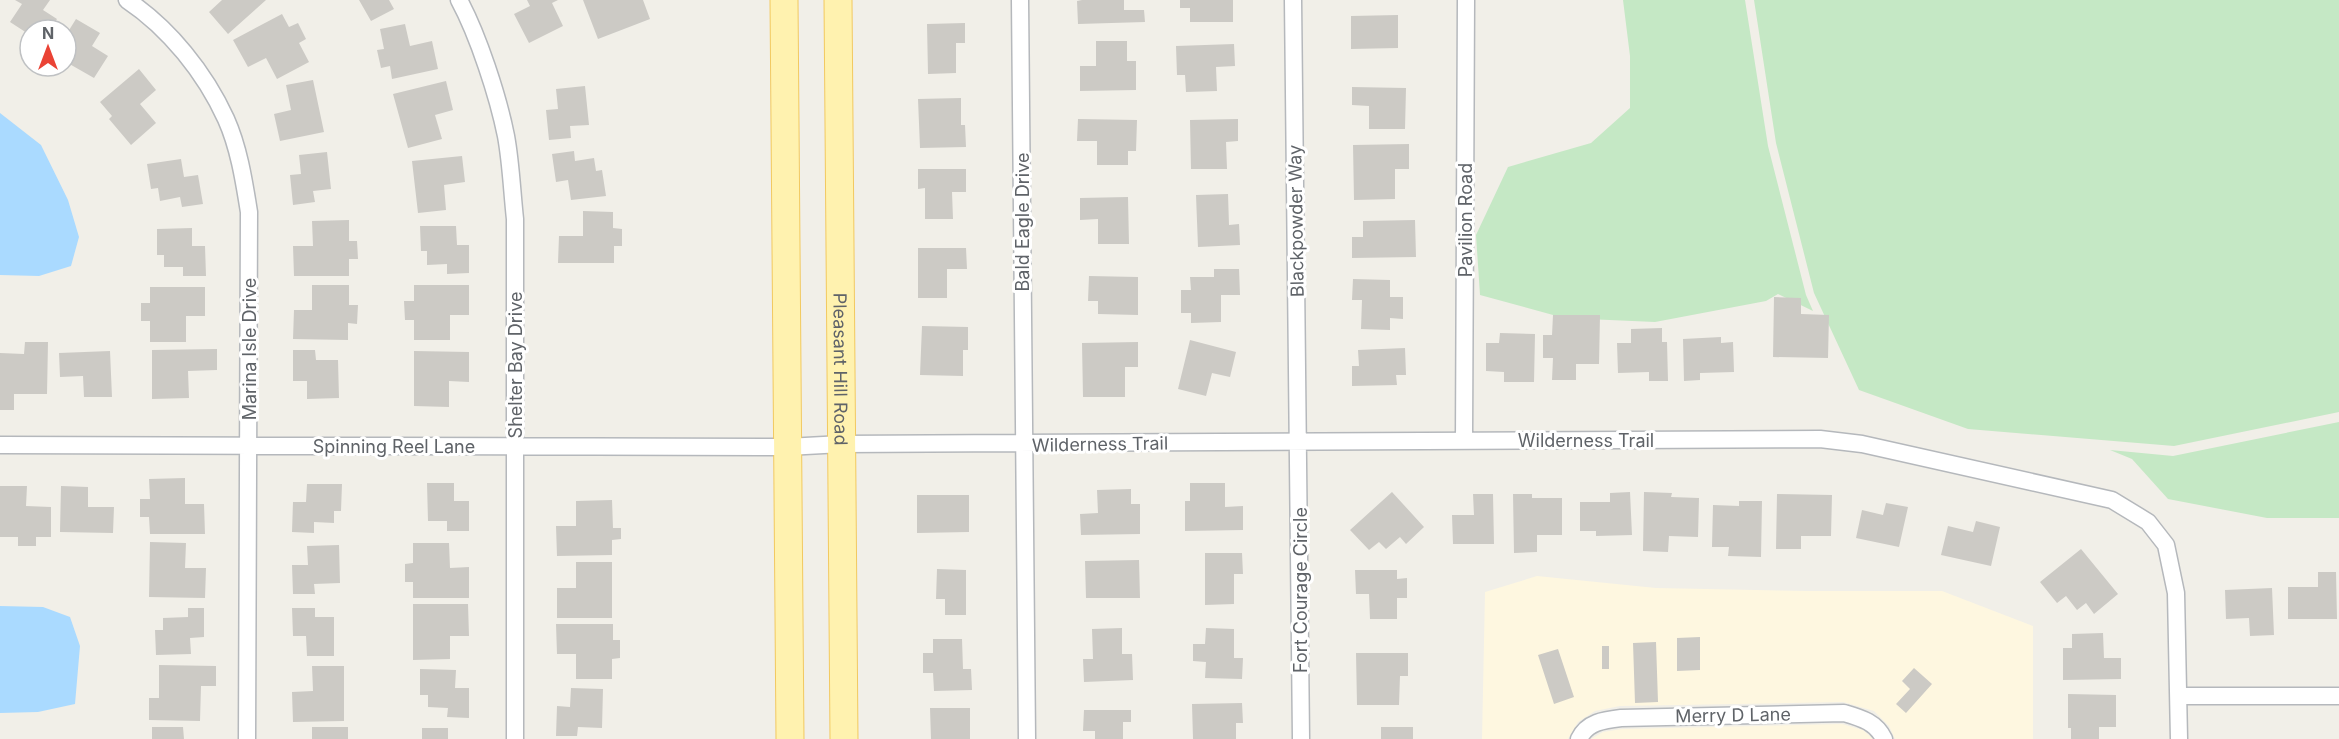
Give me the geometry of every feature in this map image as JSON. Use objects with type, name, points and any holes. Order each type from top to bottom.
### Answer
[{"type":"main road","points":[[784,0],[790,739]]},
{"type":"main road","name":"Pleasant Hill Road","points":[[838,0],[844,739]]},
{"type":"street","name":"Marina Isle Drive","points":[[127,0],[164,31],[199,72],[226,119],[242,167],[249,212],[247,739]]},
{"type":"street","name":"Shelter Bay Drive","points":[[459,0],[466,12],[490,79],[506,137],[514,219],[515,739]]},
{"type":"street","name":"Bald Eagle Drive","points":[[1020,0],[1024,445]]},
{"type":"street","name":"Blackpowder Way","points":[[1293,0],[1298,441]]},
{"type":"street","name":"Pavilion Road","points":[[1464,440],[1466,0]]},
{"type":"street","name":"Wilderness Trail","points":[[788,447],[842,444],[1024,445],[1298,441],[1820,439],[1862,444],[2112,500],[2148,522],[2166,545],[2176,593],[2180,739]]},
{"type":"street","name":"Fort Courage Circle","points":[[1298,441],[1301,739]]},
{"type":"street","name":"Spinning Reel Lane","points":[[0,445],[788,447]]},
{"type":"street","points":[[1024,445],[1027,739]]},
{"type":"street","points":[[2179,696],[2339,696]]},
{"type":"street","name":"Merry D Lane","points":[[1580,739],[1583,731],[1599,721],[1621,718],[1844,713],[1868,720],[1881,731],[1884,739]]},
{"type":"shaded area","points":[[1537,576],[1656,588],[1942,591],[2033,626],[2033,739],[1895,739],[1889,726],[1874,711],[1843,702],[1620,706],[1595,711],[1578,722],[1568,739],[1482,739],[1485,592]]},
{"type":"shaded area","points":[[1842,724],[1863,730],[1873,739],[1591,739],[1603,732],[1622,729]]},
{"type":"green space","points":[[1623,0],[1745,0],[1768,146],[1806,295],[1813,311],[1778,294],[1766,301],[1655,322],[1564,318],[1480,295],[1476,235],[1508,167],[1591,143],[1630,108],[1630,56]]},
{"type":"green space","points":[[1754,0],[2339,0],[2339,412],[2174,446],[1968,429],[1859,390],[1814,293],[1776,143]]},
{"type":"green space","points":[[2339,422],[2339,518],[2267,518],[2168,499],[2132,459],[2110,450],[2173,456]]},
{"type":"water","points":[[0,113],[41,145],[68,200],[79,237],[71,266],[39,276],[0,275]]},
{"type":"water","points":[[0,606],[43,607],[70,617],[80,646],[75,704],[38,712],[0,713]]},
{"type":"building","points":[[15,0],[50,0],[43,10],[55,18],[18,18],[18,27],[10,22],[22,4]]},
{"type":"building","points":[[222,0],[266,0],[228,34],[209,12]]},
{"type":"building","points":[[359,0],[389,0],[394,9],[371,21]]},
{"type":"building","points":[[527,0],[558,0],[552,3],[563,26],[529,43],[514,14],[530,6]]},
{"type":"building","points":[[583,0],[643,0],[650,19],[598,39]]},
{"type":"building","points":[[1124,0],[1124,10],[1144,10],[1145,22],[1078,24],[1077,1]]},
{"type":"building","points":[[1180,0],[1233,0],[1233,22],[1190,22],[1190,8],[1180,8]]},
{"type":"building","points":[[282,14],[289,27],[298,23],[306,39],[299,43],[309,62],[277,79],[266,58],[248,67],[233,40]]},
{"type":"building","points":[[1398,15],[1398,48],[1351,49],[1351,16]]},
{"type":"building","points":[[78,20],[100,33],[92,46],[108,56],[94,78],[78,69]]},
{"type":"building","points":[[965,23],[965,43],[956,43],[956,73],[928,74],[927,24]]},
{"type":"building","points":[[405,24],[410,46],[432,41],[438,69],[392,79],[390,66],[381,68],[377,50],[384,49],[380,29]]},
{"type":"building","points":[[1096,41],[1127,41],[1127,61],[1136,61],[1136,90],[1080,91],[1080,66],[1096,66]]},
{"type":"building","points":[[1234,44],[1235,66],[1216,67],[1217,91],[1186,92],[1185,75],[1177,75],[1176,46]]},
{"type":"building","points":[[139,69],[156,90],[140,104],[156,123],[131,145],[109,119],[112,116],[100,102]]},
{"type":"building","points":[[313,80],[324,132],[280,141],[274,114],[291,110],[286,85]]},
{"type":"building","points":[[446,81],[453,110],[435,115],[442,139],[408,148],[393,94]]},
{"type":"building","points":[[585,86],[589,125],[570,126],[571,138],[549,140],[546,110],[558,109],[556,89]]},
{"type":"building","points":[[1352,87],[1406,88],[1405,129],[1369,129],[1369,106],[1352,105]]},
{"type":"building","points":[[961,98],[961,125],[965,125],[966,147],[920,148],[918,99]]},
{"type":"building","points":[[1078,119],[1137,120],[1136,151],[1128,151],[1128,165],[1097,165],[1097,141],[1077,141]]},
{"type":"building","points":[[1238,119],[1238,141],[1226,142],[1227,169],[1191,169],[1190,120]]},
{"type":"building","points":[[1409,144],[1409,169],[1395,169],[1395,199],[1354,200],[1353,145]]},
{"type":"building","points":[[574,151],[575,161],[594,158],[596,171],[602,170],[606,196],[571,200],[568,180],[556,182],[552,154]]},
{"type":"building","points":[[327,152],[331,189],[313,191],[315,202],[293,205],[290,175],[301,174],[299,155]]},
{"type":"building","points":[[462,156],[465,182],[444,185],[446,210],[418,213],[412,161]]},
{"type":"building","points":[[181,159],[184,177],[198,175],[203,204],[182,207],[180,197],[160,201],[158,188],[151,189],[147,164]]},
{"type":"building","points":[[918,169],[966,169],[966,192],[952,192],[953,219],[925,219],[925,188],[918,189]]},
{"type":"building","points":[[1228,194],[1229,225],[1239,224],[1240,245],[1198,247],[1196,195]]},
{"type":"building","points":[[1128,197],[1129,244],[1098,244],[1098,219],[1080,220],[1080,198]]},
{"type":"building","points":[[583,211],[613,212],[613,228],[622,229],[622,246],[614,246],[614,263],[558,263],[559,236],[583,236]]},
{"type":"building","points":[[349,220],[349,241],[357,241],[358,259],[349,259],[349,276],[294,276],[293,246],[313,246],[312,221]]},
{"type":"building","points":[[1415,220],[1416,257],[1352,258],[1352,237],[1363,237],[1363,221]]},
{"type":"building","points":[[420,226],[456,226],[457,245],[469,245],[469,273],[447,274],[447,264],[427,265],[427,251],[421,251]]},
{"type":"building","points":[[192,228],[192,246],[205,246],[206,276],[183,276],[183,267],[164,267],[164,255],[157,255],[157,229]]},
{"type":"building","points":[[918,248],[966,248],[967,269],[947,269],[947,298],[918,298]]},
{"type":"building","points":[[1214,269],[1239,269],[1240,295],[1221,295],[1221,322],[1191,323],[1191,313],[1181,313],[1181,290],[1191,290],[1190,277],[1214,277]]},
{"type":"building","points":[[1089,276],[1138,277],[1138,315],[1098,314],[1098,301],[1088,301]]},
{"type":"building","points":[[1353,279],[1390,280],[1390,297],[1403,297],[1403,319],[1390,318],[1390,330],[1361,329],[1362,300],[1352,300]]},
{"type":"building","points":[[312,285],[349,285],[349,305],[358,305],[357,324],[348,323],[348,340],[293,339],[294,310],[312,310]]},
{"type":"building","points":[[414,285],[469,285],[469,315],[450,315],[450,340],[414,340],[414,320],[405,320],[404,301],[414,301]]},
{"type":"building","points":[[150,287],[205,287],[205,316],[186,316],[186,342],[150,342],[150,321],[141,321],[141,303],[150,303]]},
{"type":"building","points":[[1774,297],[1801,298],[1801,314],[1829,315],[1828,358],[1773,357]]},
{"type":"building","points":[[1553,315],[1600,315],[1599,364],[1576,364],[1576,380],[1552,380],[1553,358],[1543,358],[1543,335],[1552,335]]},
{"type":"building","points":[[922,326],[968,327],[968,350],[963,350],[963,376],[920,375]]},
{"type":"building","points":[[1662,328],[1662,342],[1667,342],[1668,381],[1649,381],[1649,372],[1618,373],[1617,343],[1631,343],[1631,329]]},
{"type":"building","points":[[1500,333],[1535,334],[1534,382],[1504,382],[1504,372],[1486,371],[1486,343],[1499,343]]},
{"type":"building","points":[[1721,337],[1721,343],[1733,342],[1734,372],[1700,373],[1700,380],[1684,381],[1683,339]]},
{"type":"building","points":[[1190,340],[1236,352],[1230,377],[1212,373],[1206,396],[1178,389]]},
{"type":"building","points":[[25,342],[48,342],[47,394],[14,394],[14,410],[0,410],[0,353],[24,354]]},
{"type":"building","points":[[1138,342],[1138,367],[1125,367],[1125,397],[1083,397],[1082,343]]},
{"type":"building","points":[[1405,348],[1406,375],[1396,375],[1397,385],[1352,386],[1352,366],[1359,366],[1358,350]]},
{"type":"building","points":[[217,349],[217,370],[188,371],[189,398],[152,399],[152,350]]},
{"type":"building","points":[[293,350],[315,350],[316,360],[338,360],[339,398],[307,399],[307,381],[293,381]]},
{"type":"building","points":[[110,351],[112,397],[84,397],[83,376],[60,377],[59,353]]},
{"type":"building","points":[[414,351],[469,352],[469,382],[449,381],[449,407],[414,406]]},
{"type":"building","points":[[185,478],[185,504],[204,504],[205,534],[150,534],[149,517],[140,517],[140,499],[150,499],[149,479]]},
{"type":"building","points":[[427,483],[454,483],[454,501],[469,501],[469,531],[447,531],[447,521],[428,521]]},
{"type":"building","points":[[1190,483],[1225,483],[1225,507],[1243,506],[1243,530],[1185,531],[1185,501],[1190,501]]},
{"type":"building","points":[[307,484],[342,484],[341,511],[334,511],[334,523],[314,522],[314,533],[292,532],[293,502],[306,502]]},
{"type":"building","points":[[0,486],[27,486],[26,506],[51,507],[51,537],[36,537],[36,546],[18,546],[18,537],[0,537]]},
{"type":"building","points":[[61,486],[88,487],[88,507],[114,507],[113,533],[60,532]]},
{"type":"building","points":[[1131,489],[1131,504],[1140,504],[1140,534],[1081,535],[1080,514],[1098,513],[1097,490]]},
{"type":"building","points":[[1392,492],[1424,527],[1406,544],[1400,537],[1386,549],[1379,542],[1369,550],[1350,530]]},
{"type":"building","points":[[1630,492],[1632,535],[1596,536],[1596,531],[1580,531],[1580,502],[1610,502],[1610,493]]},
{"type":"building","points":[[1644,492],[1672,493],[1671,497],[1699,498],[1698,537],[1669,536],[1668,552],[1643,551]]},
{"type":"building","points":[[1473,494],[1493,494],[1494,544],[1453,544],[1452,515],[1474,515]]},
{"type":"building","points":[[1513,494],[1532,494],[1532,498],[1562,498],[1562,535],[1537,535],[1537,552],[1514,553]]},
{"type":"building","points":[[1777,494],[1832,495],[1831,536],[1801,536],[1801,549],[1776,549]]},
{"type":"building","points":[[917,495],[969,495],[969,532],[917,533]]},
{"type":"building","points":[[612,500],[613,528],[621,528],[621,539],[612,540],[612,555],[557,556],[556,526],[576,526],[576,501]]},
{"type":"building","points":[[1739,501],[1762,501],[1761,557],[1728,556],[1729,547],[1712,547],[1713,505],[1739,506]]},
{"type":"building","points":[[1886,503],[1908,507],[1899,547],[1856,538],[1862,510],[1883,515]]},
{"type":"building","points":[[1976,521],[2000,527],[1991,566],[1941,555],[1948,526],[1973,532]]},
{"type":"building","points":[[150,542],[186,543],[185,568],[206,568],[205,598],[149,597]]},
{"type":"building","points":[[413,543],[449,543],[450,568],[469,567],[469,598],[413,598],[413,582],[405,582],[405,564],[413,563]]},
{"type":"building","points":[[339,545],[340,583],[314,584],[315,594],[293,594],[292,565],[308,565],[307,546]]},
{"type":"building","points":[[2081,549],[2118,594],[2094,614],[2086,603],[2077,610],[2066,596],[2057,603],[2040,582]]},
{"type":"building","points":[[1205,553],[1242,553],[1243,574],[1234,574],[1234,604],[1205,605]]},
{"type":"building","points":[[1139,560],[1140,598],[1086,598],[1085,561]]},
{"type":"building","points":[[576,562],[612,562],[612,618],[557,618],[557,588],[576,588]]},
{"type":"building","points":[[937,569],[966,570],[966,615],[945,615],[945,599],[936,599]]},
{"type":"building","points":[[1355,570],[1397,570],[1397,579],[1407,578],[1407,598],[1397,598],[1397,619],[1370,619],[1369,594],[1356,594]]},
{"type":"building","points":[[2318,572],[2336,572],[2337,619],[2288,619],[2288,587],[2318,587]]},
{"type":"building","points":[[2272,588],[2274,635],[2250,636],[2249,618],[2226,619],[2225,590]]},
{"type":"building","points":[[413,604],[468,604],[469,636],[450,636],[450,659],[413,660]]},
{"type":"building","points":[[188,608],[204,608],[204,637],[190,638],[191,654],[156,655],[155,630],[163,630],[163,618],[188,617]]},
{"type":"building","points":[[292,608],[315,608],[315,617],[334,617],[334,656],[307,656],[306,636],[293,636]]},
{"type":"building","points":[[556,624],[613,624],[613,640],[620,640],[620,658],[612,659],[612,679],[576,679],[576,654],[557,654]]},
{"type":"building","points":[[1122,628],[1122,654],[1132,654],[1133,680],[1084,682],[1083,659],[1093,659],[1092,629]]},
{"type":"building","points":[[1206,628],[1234,629],[1234,658],[1243,658],[1242,679],[1205,678],[1206,662],[1193,661],[1193,644],[1205,644]]},
{"type":"building","points":[[2103,633],[2104,658],[2121,658],[2121,679],[2063,680],[2063,648],[2072,648],[2072,634]]},
{"type":"building","points":[[1700,637],[1700,670],[1677,671],[1677,638]]},
{"type":"building","points":[[933,639],[962,639],[963,669],[971,669],[972,690],[934,691],[933,673],[923,673],[923,653],[933,653]]},
{"type":"building","points":[[1656,642],[1658,702],[1635,703],[1633,643]]},
{"type":"building","points":[[1602,646],[1609,646],[1609,669],[1602,669]]},
{"type":"building","points":[[1558,649],[1574,697],[1554,704],[1538,655]]},
{"type":"building","points":[[1356,653],[1408,653],[1408,676],[1400,676],[1399,705],[1357,705]]},
{"type":"building","points":[[159,665],[216,666],[216,686],[201,686],[200,721],[149,720],[149,698],[159,698]]},
{"type":"building","points":[[312,666],[344,666],[344,721],[293,722],[292,692],[313,691]]},
{"type":"building","points":[[1914,668],[1932,684],[1906,713],[1896,704],[1910,689],[1902,681]]},
{"type":"building","points":[[420,669],[456,670],[455,688],[469,688],[469,718],[447,717],[448,708],[428,707],[428,695],[420,695]]},
{"type":"building","points":[[571,688],[603,689],[602,728],[578,727],[577,736],[556,736],[557,706],[570,707]]},
{"type":"building","points":[[2068,694],[2116,695],[2116,727],[2099,727],[2099,739],[2071,739],[2071,728],[2068,728]]},
{"type":"building","points":[[1242,703],[1243,723],[1236,723],[1236,739],[1193,739],[1192,704]]},
{"type":"building","points":[[930,708],[970,708],[970,739],[931,739]]},
{"type":"building","points":[[1084,710],[1131,710],[1131,722],[1123,722],[1123,739],[1095,739],[1095,731],[1083,731]]},
{"type":"building","points":[[152,727],[183,727],[184,739],[152,739]]},
{"type":"building","points":[[312,727],[348,727],[348,739],[312,739]]},
{"type":"building","points":[[1381,727],[1413,727],[1413,739],[1381,739]]},
{"type":"building","points":[[422,728],[448,728],[448,739],[422,739]]}]
